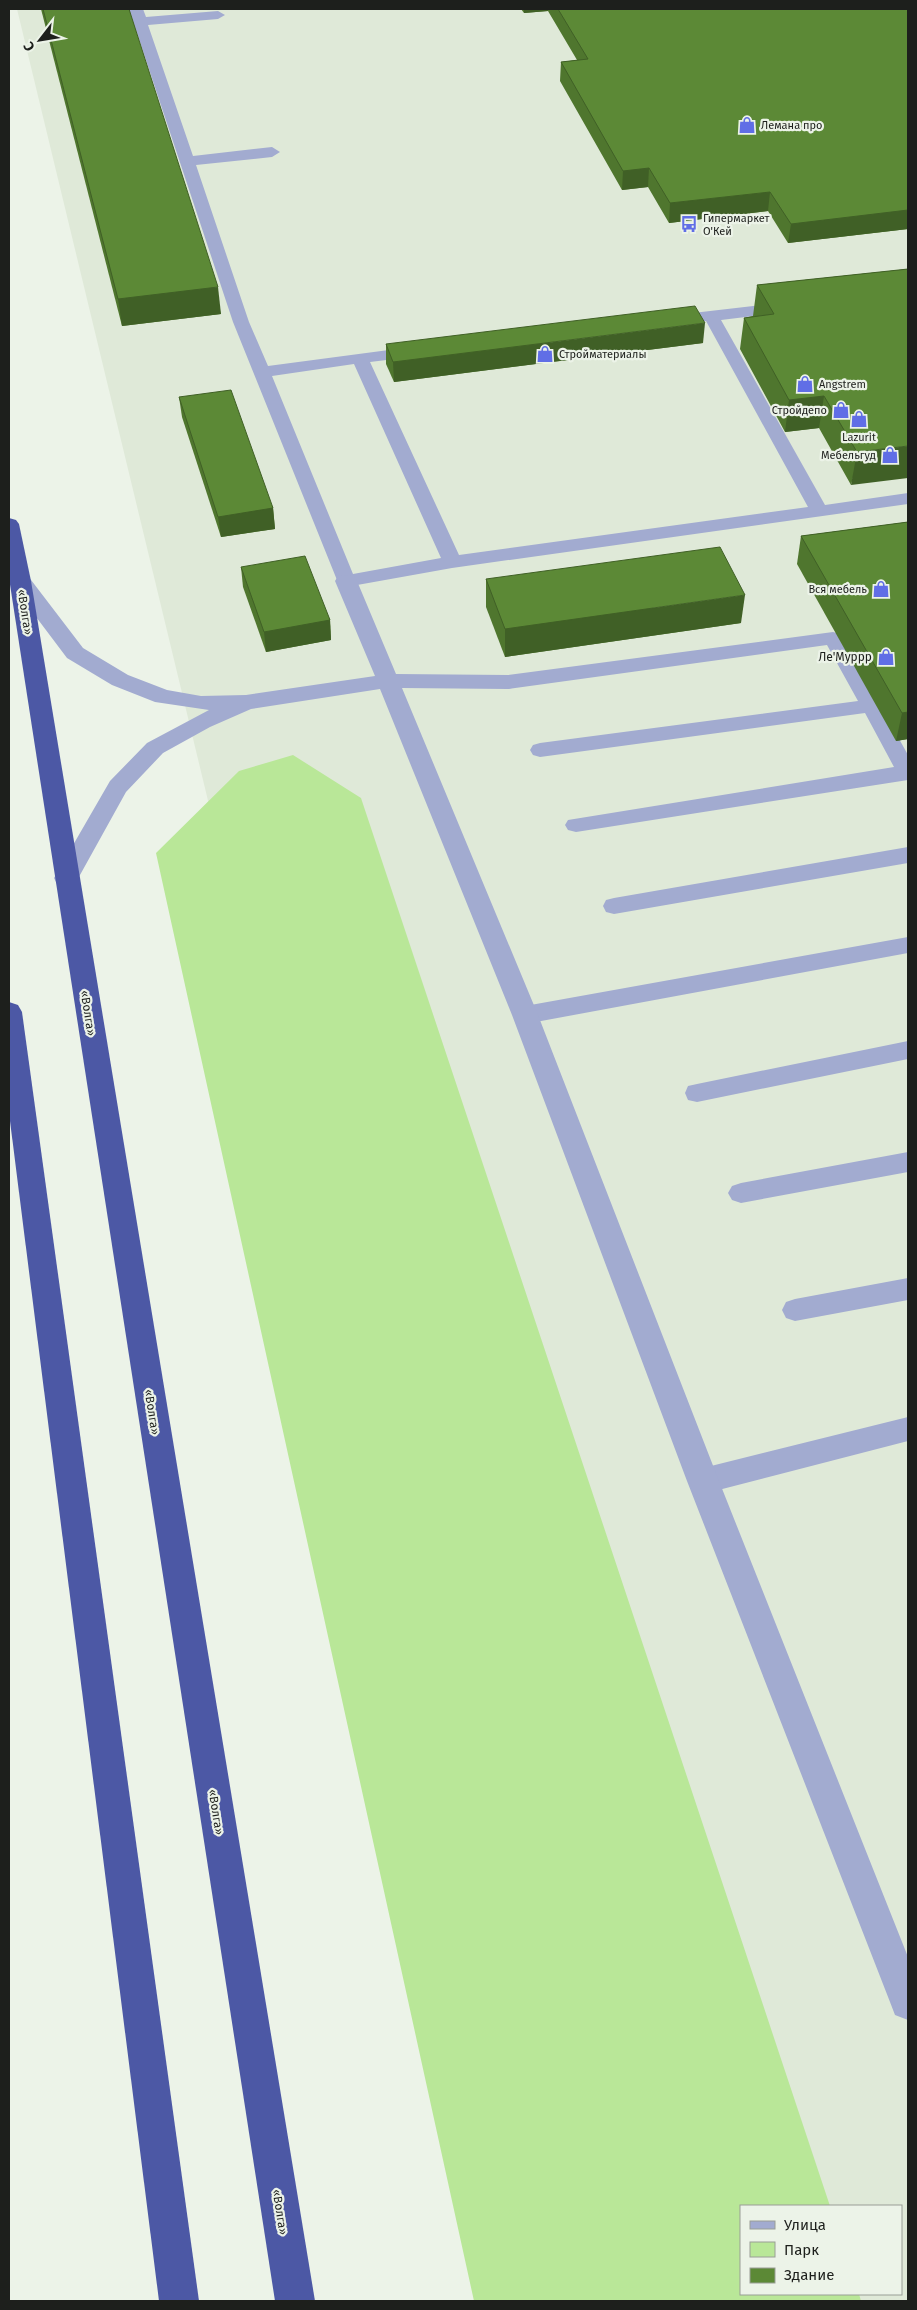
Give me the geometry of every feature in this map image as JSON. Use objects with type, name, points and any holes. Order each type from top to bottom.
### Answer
[{"type":"highway","name":"«Волга»","points":[[9,524],[20,582],[295,2301]]},
{"type":"highway","points":[[9,1012],[179,2301]]},
{"type":"street","points":[[346,581],[525,1015],[703,1481],[908,2002]]},
{"type":"street","points":[[20,582],[75,653],[120,680],[163,697],[201,703],[246,702],[388,681],[508,682]]},
{"type":"street","points":[[66,878],[118,787],[155,748],[202,722],[246,702]]},
{"type":"lane","points":[[218,15],[138,15],[241,322],[263,372],[346,581],[452,562],[908,499]]},
{"type":"lane","points":[[187,160],[272,152]]},
{"type":"lane","points":[[652,323],[800,306]]},
{"type":"lane","points":[[711,316],[819,511]]},
{"type":"lane","points":[[263,372],[438,349]]},
{"type":"lane","points":[[360,358],[452,562]]},
{"type":"lane","points":[[508,682],[833,638],[908,772],[576,826]]},
{"type":"lane","points":[[540,750],[870,706]]},
{"type":"lane","points":[[614,906],[908,854]]},
{"type":"lane","points":[[525,1015],[908,945]]},
{"type":"lane","points":[[697,1093],[908,1050]]},
{"type":"lane","points":[[741,1192],[908,1162]]},
{"type":"lane","points":[[795,1310],[908,1290]]},
{"type":"lane","points":[[703,1481],[908,1429]]},
{"type":"shaded area","points":[[17,9],[908,9],[908,2301],[570,2301]]},
{"type":"green space","points":[[293,755],[361,798],[830,2205],[740,2205],[740,2295],[859,2295],[861,2301],[474,2301],[156,853],[239,771]]},
{"type":"building","points":[[43,9],[129,9],[218,287],[118,299]]},
{"type":"building","name":"Лемана про","points":[[558,9],[908,9],[908,210],[791,224],[770,192],[670,203],[649,168],[623,171],[561,62],[588,59]]},
{"type":"building","name":"Стройдепо","points":[[908,269],[908,446],[857,452],[824,396],[789,400],[744,318],[774,314],[757,285]]},
{"type":"building","points":[[695,306],[705,323],[393,362],[386,344]]},
{"type":"building","points":[[231,390],[273,508],[218,517],[179,397]]},
{"type":"building","points":[[908,522],[908,712],[902,713],[801,536]]},
{"type":"building","points":[[720,547],[745,595],[505,629],[486,579]]},
{"type":"building","points":[[305,556],[330,620],[264,632],[241,567]]},
{"type":"place","name":"Лемана про","points":[[747,125]]},
{"type":"place","name":"Гипермаркет О'Кей","points":[[689,224]]},
{"type":"place","name":"Стройматериалы","points":[[545,354]]},
{"type":"place","name":"Angstrem","points":[[805,384]]},
{"type":"place","name":"Стройдепо","points":[[841,410]]},
{"type":"place","name":"Lazurit","points":[[859,419]]},
{"type":"place","name":"Мебельгуд","points":[[890,455]]},
{"type":"place","name":"Вся мебель","points":[[881,589]]},
{"type":"place","name":"Ле'Муррр","points":[[886,657]]}]
